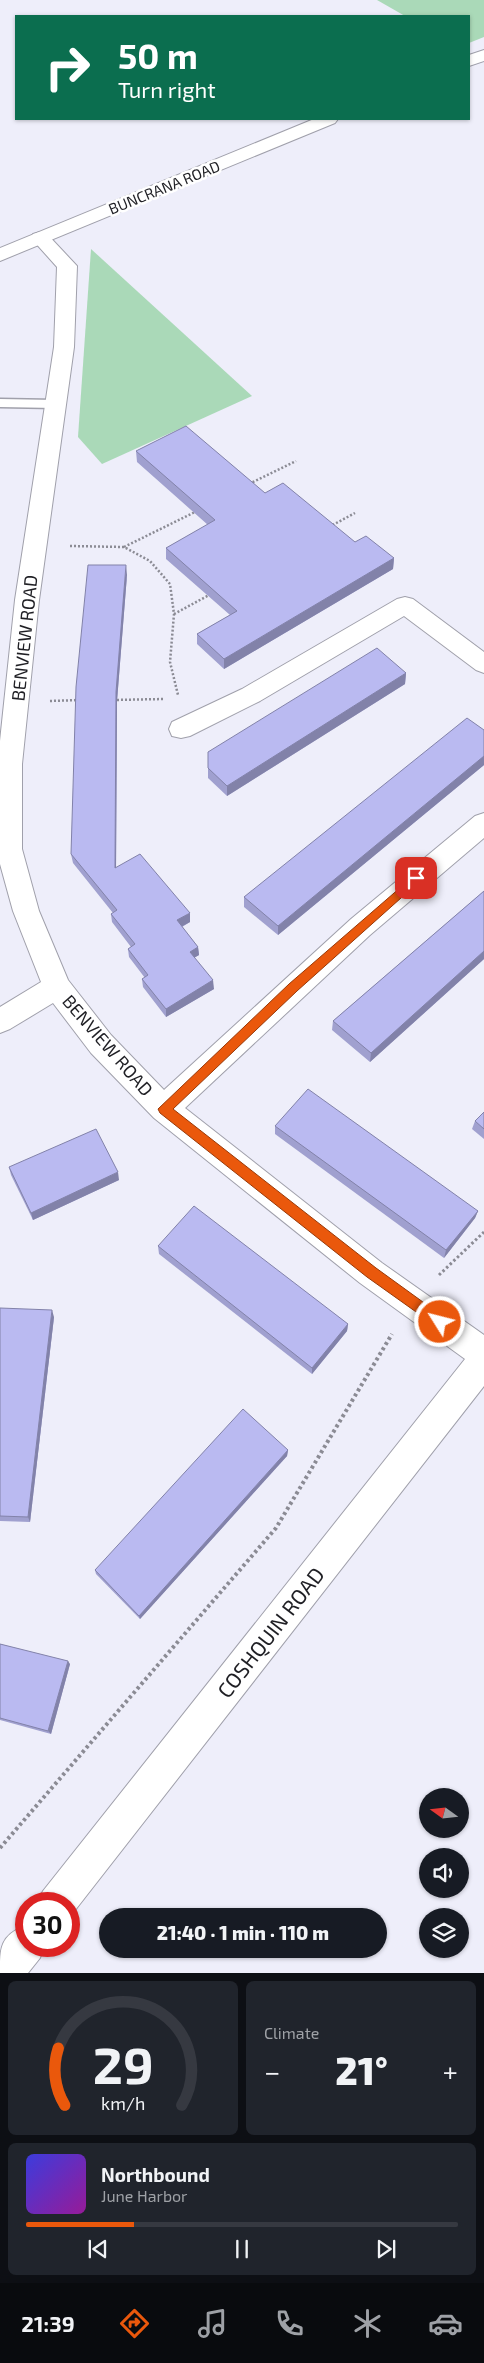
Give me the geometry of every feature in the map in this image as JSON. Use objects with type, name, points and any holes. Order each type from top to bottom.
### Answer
[{"type":"main road","points":[[470,61],[484,54]]},
{"type":"main road","name":"BUNCRANA ROAD","points":[[0,255],[327,120]]},
{"type":"main road","name":"BENVIEW ROAD","points":[[40,238],[67,266],[64,347],[11,709],[9,849],[26,911],[57,987],[101,1044],[164,1109],[371,1273],[484,1354]]},
{"type":"main road","points":[[181,729],[251,695],[405,605],[484,664]]},
{"type":"main road","points":[[164,1109],[300,981],[430,866],[484,823]]},
{"type":"main road","points":[[0,1021],[57,987]]},
{"type":"main road","name":"COSHQUIN ROAD","points":[[65,1892],[484,1362]]},
{"type":"main road","points":[[4,1973],[16,1957]]},
{"type":"lane","points":[[0,403],[55,404]]},
{"type":"path","points":[[245,487],[296,461]]},
{"type":"path","points":[[34,546],[124,547],[201,508]]},
{"type":"path","points":[[329,527],[355,513]]},
{"type":"path","points":[[112,700],[179,699],[170,662],[174,614],[170,584],[150,561],[124,547]]},
{"type":"path","points":[[174,614],[217,590]]},
{"type":"path","points":[[11,709],[84,700]]},
{"type":"path","points":[[0,1848],[276,1528],[411,1302],[484,1232]]},
{"type":"green space","points":[[377,0],[484,0],[484,37],[470,43],[470,15],[403,15]]},
{"type":"green space","points":[[91,249],[252,396],[102,464],[78,437]]},
{"type":"building","points":[[186,426],[265,493],[283,483],[355,542],[366,536],[394,558],[224,659],[197,634],[237,611],[166,548],[215,520],[136,451]]},
{"type":"building","points":[[88,565],[126,565],[116,692],[115,868],[140,854],[190,913],[177,920],[198,947],[190,952],[213,980],[166,1009],[142,979],[148,975],[128,949],[135,944],[111,914],[117,910],[71,854],[76,687]]},
{"type":"building","points":[[377,648],[406,673],[227,786],[208,768],[208,752]]},
{"type":"building","points":[[467,718],[484,730],[484,756],[278,926],[244,897]]},
{"type":"building","points":[[484,891],[484,951],[371,1053],[333,1021]]},
{"type":"building","points":[[308,1089],[478,1211],[446,1250],[275,1126]]},
{"type":"building","points":[[484,1112],[484,1129],[475,1121]]},
{"type":"building","points":[[96,1129],[118,1172],[31,1213],[9,1167]]},
{"type":"building","points":[[194,1206],[348,1324],[312,1368],[158,1246]]},
{"type":"building","points":[[0,1308],[52,1310],[28,1517],[0,1516]]},
{"type":"building","points":[[243,1409],[288,1450],[139,1616],[95,1570]]},
{"type":"building","points":[[0,1644],[68,1661],[48,1731],[0,1718]]},
{"type":"route","points":[[416,878],[293,988],[164,1109],[371,1273],[440,1322]]}]
